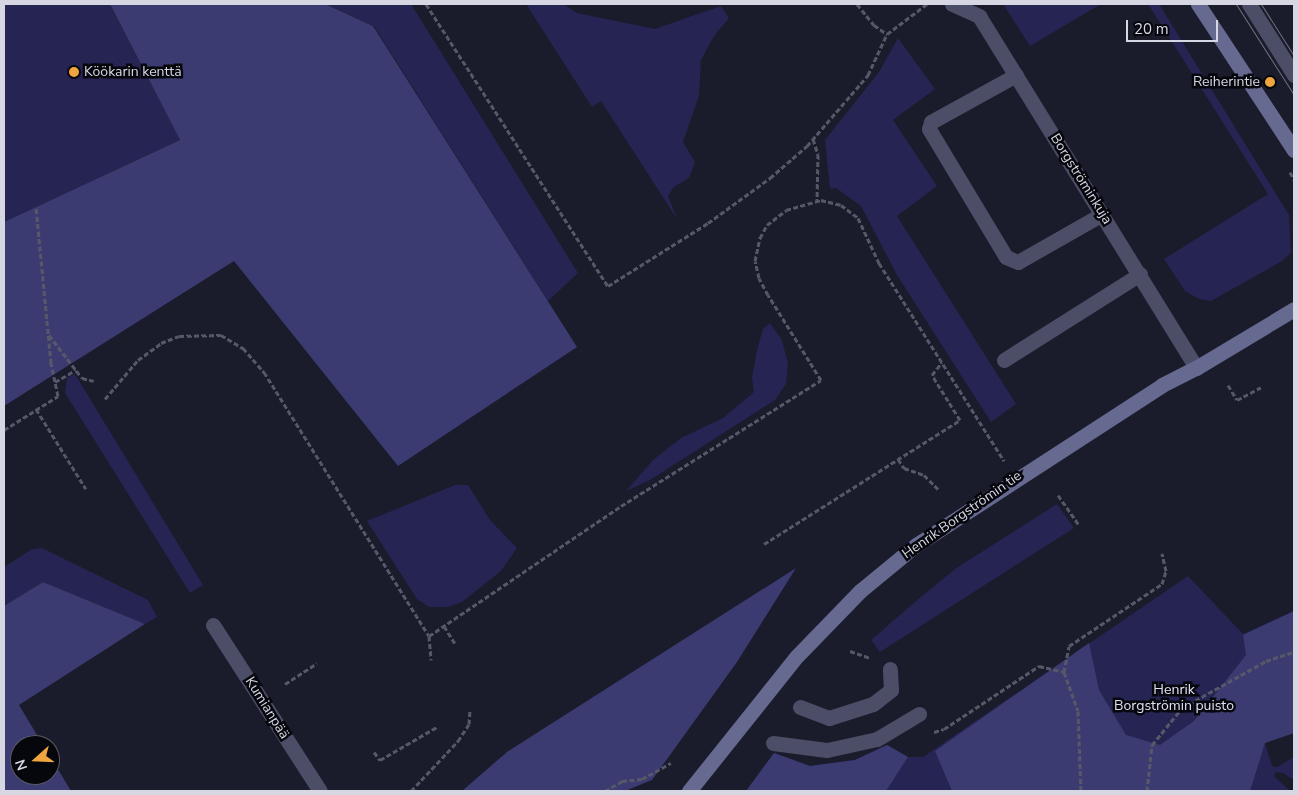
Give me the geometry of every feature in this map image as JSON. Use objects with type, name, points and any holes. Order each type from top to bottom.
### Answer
[{"type":"street","name":"Borgströminkuja","points":[[952,4],[979,16],[1140,274],[1196,368]]},
{"type":"street","points":[[1198,4],[1294,150]]},
{"type":"street","points":[[1248,4],[1294,75]]},
{"type":"street","points":[[1016,75],[931,122],[929,129],[1006,257],[1018,262],[1102,214]]},
{"type":"street","points":[[1004,360],[1140,274]]},
{"type":"street","name":"Henrik Borgströmin tie","points":[[689,791],[796,657],[860,591],[916,545],[1016,478],[1162,385],[1196,368],[1294,308]]},
{"type":"street","name":"Kumianpää","points":[[214,625],[320,791]]},
{"type":"street","points":[[800,707],[829,718],[848,715],[873,704],[891,690],[890,669]]},
{"type":"street","points":[[773,743],[827,750],[877,739],[919,714]]},
{"type":"path","points":[[426,4],[608,286],[628,276],[770,178],[813,139],[868,75],[887,34],[927,4]]},
{"type":"path","points":[[857,4],[874,25],[887,34]]},
{"type":"path","points":[[813,139],[818,154],[817,200]]},
{"type":"path","points":[[1291,174],[1294,180]]},
{"type":"path","points":[[429,636],[621,506],[821,380],[768,295],[759,278],[756,261],[760,238],[767,225],[786,210],[817,200],[841,205],[858,218],[879,263],[1016,478]]},
{"type":"path","points":[[4,430],[58,396],[48,335],[36,208]]},
{"type":"path","points":[[48,335],[82,378],[94,381]]},
{"type":"path","points":[[105,399],[138,360],[161,343],[179,336],[221,335],[243,348],[264,372],[429,636],[431,660]]},
{"type":"path","points":[[764,544],[960,420],[932,375],[942,362]]},
{"type":"path","points":[[55,383],[76,370]]},
{"type":"path","points":[[1228,385],[1237,400],[1259,388],[1260,394]]},
{"type":"path","points":[[36,409],[86,489]]},
{"type":"path","points":[[898,459],[904,468],[924,475],[939,490]]},
{"type":"path","points":[[1058,494],[1079,525]]},
{"type":"path","points":[[1081,791],[1078,711],[1064,672],[1069,646],[1162,584],[1166,571],[1162,554]]},
{"type":"path","points":[[444,626],[456,645]]},
{"type":"path","points":[[1147,791],[1152,745],[1182,708],[1266,661],[1294,652]]},
{"type":"path","points":[[285,684],[317,663]]},
{"type":"path","points":[[926,735],[944,730],[1040,666],[1064,672]]},
{"type":"path","points":[[411,791],[458,741],[469,724],[470,711]]},
{"type":"path","points":[[374,752],[380,760],[437,728]]},
{"type":"path","points":[[605,791],[622,781],[642,779],[671,763]]},
{"type":"green space","name":"Köökarin kenttä","points":[[4,4],[110,4],[180,140],[4,222]]},
{"type":"green space","points":[[325,4],[411,4],[578,273],[548,301],[374,26]]},
{"type":"green space","points":[[526,4],[564,4],[577,13],[655,29],[721,6],[729,18],[714,36],[701,60],[699,96],[683,142],[695,162],[689,178],[674,187],[668,196],[677,219],[601,101],[592,107]]},
{"type":"green space","points":[[1003,4],[1101,4],[1030,46]]},
{"type":"green space","points":[[1148,4],[1159,4],[1289,215],[1291,253],[1282,261],[1211,301],[1199,299],[1185,291],[1164,259],[1268,194]]},
{"type":"green space","points":[[898,38],[935,89],[893,120],[937,186],[897,216],[1016,404],[991,422],[897,275],[861,206],[836,188],[830,189],[825,140],[879,72]]},
{"type":"green space","points":[[770,323],[782,340],[788,364],[786,384],[775,400],[650,480],[626,491],[653,460],[681,438],[723,418],[754,392],[752,378],[757,350],[763,329]]},
{"type":"green space","points":[[75,374],[203,585],[190,593],[65,393],[67,378]]},
{"type":"green space","points":[[455,485],[468,485],[490,520],[517,548],[501,571],[462,602],[448,607],[429,607],[417,599],[367,521]]},
{"type":"green space","points":[[1057,504],[1074,528],[880,652],[871,640],[916,601],[955,569]]},
{"type":"green space","points":[[42,548],[148,600],[157,617],[145,624],[43,582],[4,606],[4,567],[32,549]]},
{"type":"green space","name":"Henrik Borgströmin puisto","points":[[1188,576],[1243,634],[1294,611],[1294,733],[1265,743],[1272,766],[1277,767],[1294,757],[1294,780],[1283,773],[1276,772],[1274,776],[1290,791],[746,791],[774,753],[810,766],[855,760],[887,745],[908,757],[923,757]]},
{"type":"shaded area","points":[[110,4],[325,4],[373,26],[577,347],[398,466],[234,261],[4,406],[4,222],[180,140]]},
{"type":"shaded area","points":[[796,568],[737,662],[652,780],[625,791],[462,791],[507,752]]},
{"type":"shaded area","points":[[43,582],[145,624],[19,705],[37,735],[10,735],[10,785],[60,785],[60,773],[71,791],[4,791],[4,606]]},
{"type":"shaded area","points":[[1294,611],[1294,733],[1265,743],[1250,791],[952,791],[935,751],[1089,643],[1099,690],[1126,735],[1160,745],[1194,721],[1246,655],[1243,635]]},
{"type":"shaded area","points":[[887,745],[908,757],[886,791],[746,791],[774,753],[810,766],[855,760]]},
{"type":"tram line","points":[[1236,4],[1294,95]]},
{"type":"tram line","points":[[1261,4],[1294,56]]},
{"type":"place","name":"Köökarin kenttä","points":[[74,72]]},
{"type":"place","name":"Reiherintie","points":[[1270,82]]}]
